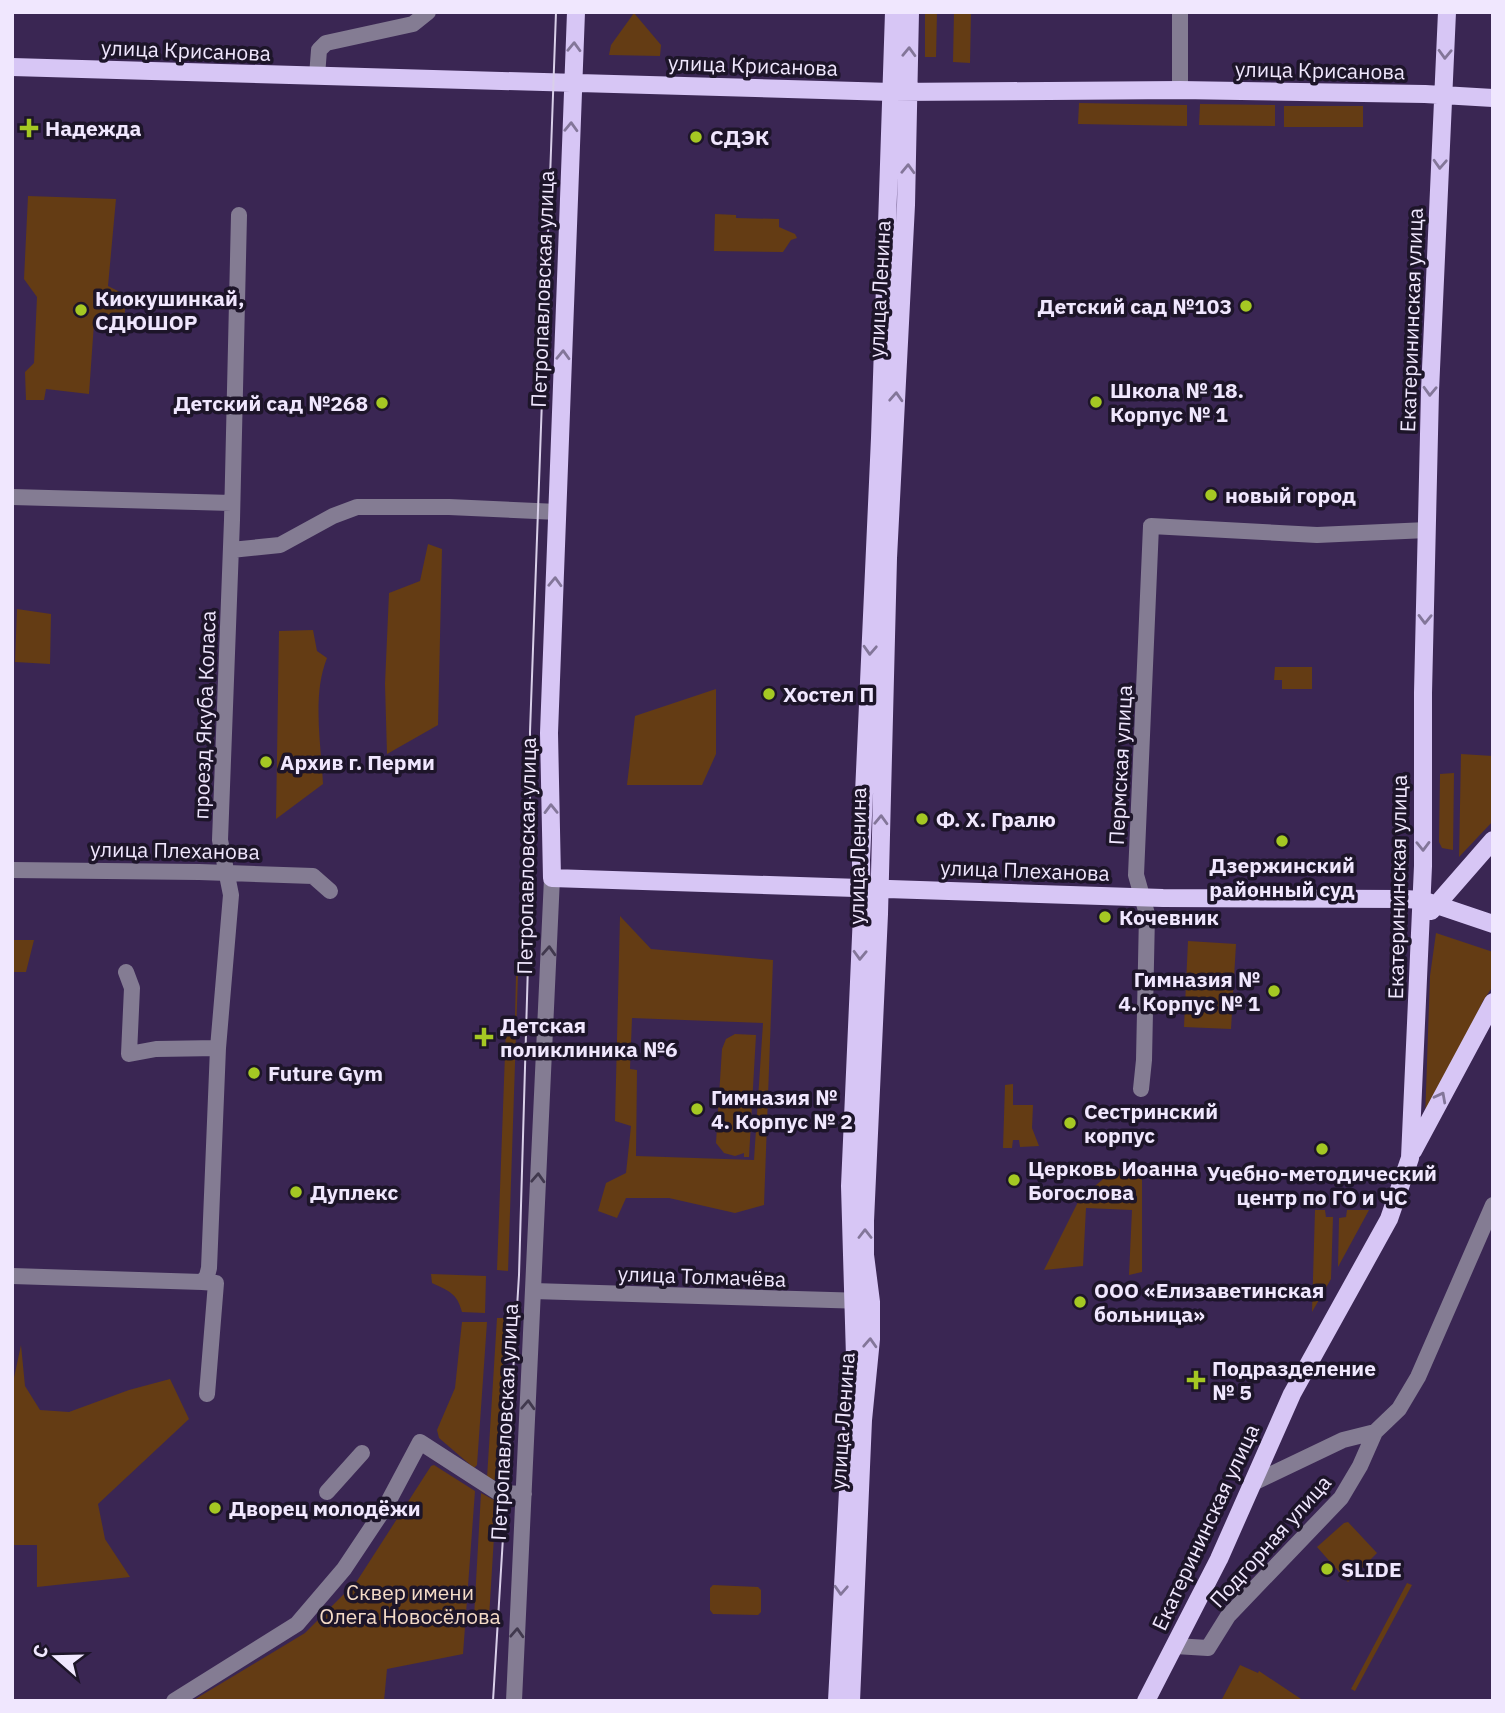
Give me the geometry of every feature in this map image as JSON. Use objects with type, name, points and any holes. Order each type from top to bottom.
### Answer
[{"type":"main road","name":"Петропавловская улица","points":[[552,878],[549,733],[576,12]]},
{"type":"main road","name":"улица Ленина","points":[[837,1701],[855,1357],[865,1255],[871,887],[906,205],[894,12]]},
{"type":"main road","name":"улица Ленина","points":[[900,92],[911,12]]},
{"type":"main road","name":"Екатерининская улица","points":[[1146,1701],[1214,1568],[1301,1377],[1389,1219],[1410,1158],[1422,926],[1429,902],[1423,704],[1430,391],[1447,12]]},
{"type":"main road","name":"улица Крисанова","points":[[12,67],[900,92],[1180,90],[1493,98]]},
{"type":"main road","points":[[1429,902],[1493,840]]},
{"type":"main road","name":"улица Плеханова","points":[[552,878],[1429,902],[1493,923]]},
{"type":"main road","points":[[1410,1158],[1493,1002]]},
{"type":"main road","name":"улица Ленина","points":[[851,1701],[863,1420],[871,1339],[862,1301]]},
{"type":"street","points":[[317,76],[319,51],[326,43],[413,24],[428,12]]},
{"type":"street","points":[[1180,12],[1180,90]]},
{"type":"street","name":"проезд Якуба Коласа","points":[[195,1282],[207,1276],[210,1265],[218,1048],[231,895],[220,840],[231,550],[239,215]]},
{"type":"street","points":[[12,497],[232,503]]},
{"type":"street","points":[[231,550],[280,545],[333,516],[357,507],[449,506],[558,512]]},
{"type":"street","name":"Пермская улица","points":[[1141,1089],[1147,914],[1136,875],[1151,526],[1317,535],[1427,530]]},
{"type":"street","name":"улица Плеханова","points":[[12,870],[313,876],[330,891]]},
{"type":"street","name":"Петропавловская улица","points":[[514,1701],[552,878]]},
{"type":"street","points":[[126,972],[132,988],[129,1054],[156,1049],[218,1048]]},
{"type":"street","name":"Подгорная улица","points":[[1175,1646],[1208,1648],[1228,1616],[1341,1498],[1364,1460],[1375,1432],[1393,1416],[1412,1390],[1493,1205]]},
{"type":"street","points":[[12,1276],[216,1283],[207,1394]]},
{"type":"street","name":"улица Толмачёва","points":[[533,1291],[862,1301]]},
{"type":"street","name":"Подгорная улица","points":[[1253,1483],[1343,1440],[1375,1432]]},
{"type":"street","points":[[174,1701],[297,1624],[351,1558],[386,1506],[421,1442],[499,1493],[524,1494]]},
{"type":"street","points":[[327,1492],[362,1453]]},
{"type":"green space","points":[[925,12],[937,12],[936,57],[925,57]]},
{"type":"green space","points":[[954,12],[971,12],[970,63],[953,62]]},
{"type":"green space","points":[[634,13],[661,45],[660,56],[609,55],[611,45]]},
{"type":"green space","points":[[1079,103],[1187,105],[1187,126],[1078,124]]},
{"type":"green space","points":[[1200,104],[1275,105],[1275,126],[1199,125]]},
{"type":"green space","points":[[1284,106],[1363,106],[1363,127],[1284,127]]},
{"type":"green space","name":"Киокушинкай, СДЮШОР","points":[[28,196],[116,199],[108,286],[126,295],[124,324],[94,323],[89,394],[46,389],[44,400],[26,400],[25,372],[34,363],[37,297],[24,279]]},
{"type":"green space","points":[[715,214],[736,215],[736,218],[779,219],[779,227],[795,234],[797,238],[791,240],[783,252],[714,251]]},
{"type":"green space","points":[[428,544],[442,549],[438,725],[387,754],[385,684],[389,593],[420,581]]},
{"type":"green space","points":[[17,609],[51,614],[50,664],[15,662]]},
{"type":"green space","points":[[313,630],[317,651],[327,658],[322,672],[319,704],[323,784],[276,819],[279,631]]},
{"type":"green space","points":[[1275,667],[1312,667],[1312,689],[1282,689],[1282,680],[1274,680]]},
{"type":"green space","points":[[716,689],[716,754],[702,785],[627,785],[635,716]]},
{"type":"green space","points":[[1461,754],[1493,756],[1493,821],[1459,857]]},
{"type":"green space","points":[[1454,773],[1453,850],[1442,848],[1439,842],[1440,774]]},
{"type":"green space","points":[[620,916],[651,949],[773,960],[764,1205],[735,1213],[669,1198],[626,1198],[617,1218],[598,1211],[606,1183],[626,1173],[631,1126],[615,1121]],"holes":[[[632,1018],[763,1023],[754,1160],[636,1156],[637,1070],[630,1069]]]},
{"type":"green space","points":[[1436,933],[1493,952],[1493,986],[1483,1001],[1425,1120],[1430,976]]},
{"type":"green space","points":[[12,940],[34,940],[26,972],[12,972]]},
{"type":"green space","points":[[1188,941],[1236,944],[1231,1029],[1184,1027]]},
{"type":"green space","points":[[518,975],[508,1271],[497,1270],[506,1027],[515,1018]]},
{"type":"green space","points":[[735,1034],[756,1035],[749,1157],[744,1157],[744,1153],[735,1156],[724,1153],[716,1143],[722,1049],[726,1039]]},
{"type":"green space","points":[[1013,1084],[1013,1105],[1033,1105],[1032,1128],[1039,1146],[1020,1147],[1019,1140],[1013,1140],[1012,1148],[1003,1148],[1005,1085]]},
{"type":"green space","points":[[1117,1168],[1142,1177],[1142,1272],[1129,1275],[1132,1210],[1086,1208],[1083,1266],[1044,1270],[1080,1198]]},
{"type":"green space","points":[[1315,1210],[1325,1210],[1326,1217],[1333,1217],[1331,1279],[1312,1312]]},
{"type":"green space","points":[[1347,1210],[1369,1210],[1338,1267],[1339,1218],[1346,1217]]},
{"type":"green space","points":[[431,1274],[486,1276],[485,1313],[462,1312],[452,1293],[432,1283]]},
{"type":"green space","points":[[497,1318],[505,1318],[498,1481],[487,1478]]},
{"type":"green space","points":[[462,1322],[487,1322],[477,1465],[474,1468],[439,1438],[437,1430],[455,1388]]},
{"type":"green space","points":[[21,1345],[25,1386],[40,1410],[69,1412],[129,1390],[170,1379],[189,1419],[98,1504],[105,1539],[130,1577],[37,1587],[37,1545],[12,1545],[12,1387]]},
{"type":"green space","name":"Сквер имени Олега Новосёлова","points":[[434,1465],[475,1491],[463,1654],[387,1669],[384,1701],[192,1701],[305,1633],[357,1581]]},
{"type":"green space","points":[[481,1493],[496,1504],[489,1618],[474,1617]]},
{"type":"green space","points":[[1348,1522],[1377,1553],[1348,1582],[1317,1547]]},
{"type":"green space","points":[[1407,1583],[1412,1585],[1355,1691],[1351,1689]]},
{"type":"green space","points":[[713,1585],[758,1587],[761,1590],[761,1612],[758,1615],[713,1614],[710,1610],[710,1588]]},
{"type":"green space","points":[[1240,1665],[1258,1673],[1259,1671],[1304,1701],[1221,1701]]},
{"type":"tram line","points":[[493,1701],[519,1275],[530,895],[530,732],[556,12]]},
{"type":"place","name":"Надежда","points":[[29,128]]},
{"type":"place","name":"СДЭК","points":[[696,137]]},
{"type":"place","name":"Детский сад №103","points":[[1246,306]]},
{"type":"place","name":"Киокушинкай, СДЮШОР","points":[[81,310]]},
{"type":"place","name":"Школа № 18. Корпус № 1","points":[[1096,402]]},
{"type":"place","name":"Детский сад №268","points":[[382,403]]},
{"type":"place","name":"новый город","points":[[1211,495]]},
{"type":"place","name":"Хостел П","points":[[769,694]]},
{"type":"place","name":"Архив г. Перми","points":[[266,762]]},
{"type":"place","name":"Ф. Х. Гралю","points":[[922,819]]},
{"type":"place","name":"Дзержинский районный суд","points":[[1282,841]]},
{"type":"place","name":"Кочевник","points":[[1105,917]]},
{"type":"place","name":"Гимназия № 4. Корпус № 1","points":[[1274,991]]},
{"type":"place","name":"Детская поликлиника №6","points":[[484,1037]]},
{"type":"place","name":"Future Gym","points":[[254,1073]]},
{"type":"place","name":"Гимназия № 4. Корпус № 2","points":[[697,1109]]},
{"type":"place","name":"Сестринский корпус","points":[[1070,1123]]},
{"type":"place","name":"Учебно-методический центр по ГО и ЧС","points":[[1322,1149]]},
{"type":"place","name":"Церковь Иоанна Богослова","points":[[1014,1180]]},
{"type":"place","name":"Дуплекс","points":[[296,1192]]},
{"type":"place","name":"ООО «Елизаветинская больница»","points":[[1080,1302]]},
{"type":"place","name":"Подразделение № 5","points":[[1196,1380]]},
{"type":"place","name":"Дворец молодёжи","points":[[215,1508]]},
{"type":"place","name":"SLIDE","points":[[1327,1569]]}]
